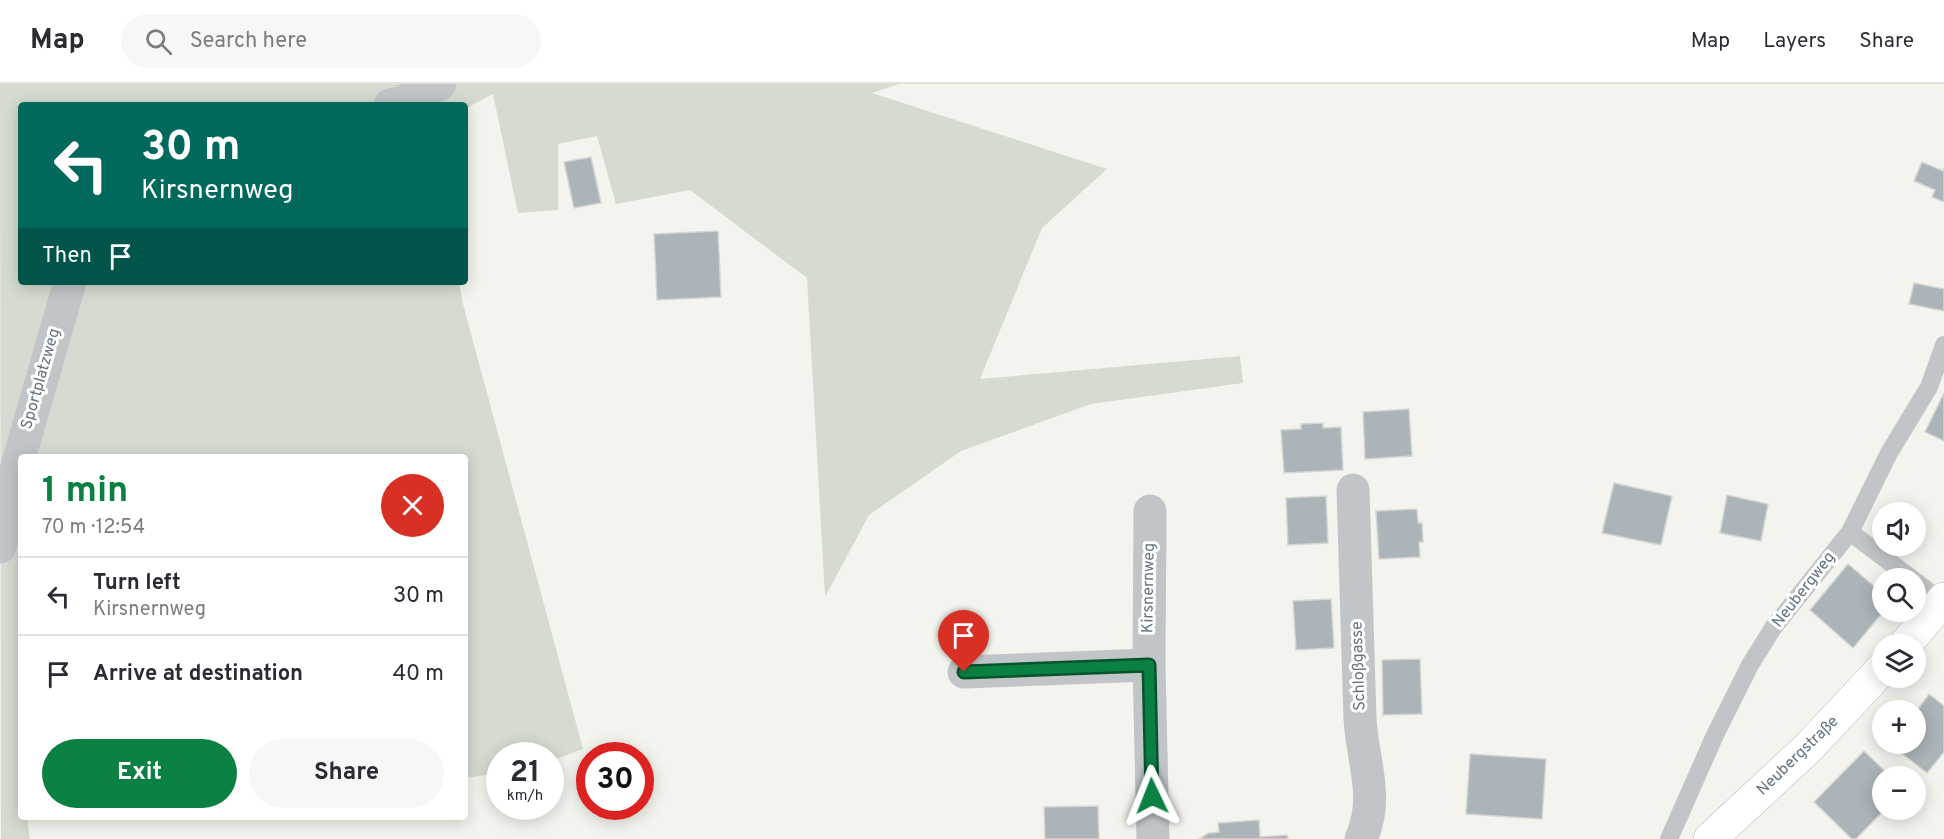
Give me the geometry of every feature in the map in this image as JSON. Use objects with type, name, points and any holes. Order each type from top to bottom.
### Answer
[{"type":"street","points":[[402,102],[440,84]]},
{"type":"street","name":"Sportplatzweg","points":[[20,454],[69,285]]},
{"type":"street","name":"Sportplatzweg","points":[[0,547],[18,463]]},
{"type":"street","name":"Schloßgasse","points":[[1353,490],[1360,725],[1371,806],[1368,824],[1361,839]]},
{"type":"street","name":"Kirsnernweg","points":[[1150,512],[1149,665],[1153,839]]},
{"type":"street","points":[[1914,634],[1943,601]]},
{"type":"street","points":[[964,672],[1149,665]]},
{"type":"street","name":"Neubergstraße","points":[[1710,839],[1808,748],[1872,680]]},
{"type":"lane","name":"Neubergweg","points":[[1669,839],[1715,735],[1750,665],[1773,628],[1850,532],[1889,453],[1929,387],[1944,345]]},
{"type":"lane","points":[[1850,532],[1897,568]]},
{"type":"lane","points":[[1926,589],[1943,601]]},
{"type":"shaded area","points":[[0,84],[899,84],[872,93],[1107,169],[1042,228],[980,379],[1240,356],[1243,383],[1091,404],[961,451],[869,515],[825,597],[807,278],[690,190],[616,204],[597,136],[558,144],[558,210],[518,213],[493,94],[468,107],[468,102],[18,102],[18,285],[460,285],[581,742],[576,742],[576,752],[564,756],[564,742],[486,742],[486,775],[468,778],[468,454],[18,454],[18,820],[27,820],[30,839],[1,839]]},
{"type":"building","points":[[591,157],[601,203],[574,208],[564,162]]},
{"type":"building","points":[[1922,162],[1943,171],[1944,168],[1944,202],[1932,197],[1935,190],[1914,181]]},
{"type":"building","points":[[718,231],[721,297],[657,300],[654,234]]},
{"type":"building","points":[[1914,283],[1944,289],[1944,311],[1909,304]]},
{"type":"building","points":[[1944,393],[1944,441],[1925,432]]},
{"type":"building","points":[[1409,409],[1412,456],[1365,459],[1363,412]]},
{"type":"building","points":[[1323,423],[1323,428],[1341,427],[1343,470],[1284,473],[1281,430],[1301,429],[1301,424]]},
{"type":"building","points":[[1614,483],[1672,496],[1661,545],[1602,533]]},
{"type":"building","points":[[1727,495],[1768,504],[1761,541],[1720,533]]},
{"type":"building","points":[[1326,496],[1328,543],[1288,545],[1286,498]]},
{"type":"building","points":[[1417,509],[1418,523],[1422,523],[1423,542],[1419,542],[1420,557],[1379,559],[1376,511]]},
{"type":"building","points":[[1848,564],[1872,584],[1872,622],[1875,622],[1853,648],[1810,610]]},
{"type":"building","points":[[1331,599],[1334,648],[1296,650],[1293,601]]},
{"type":"building","points":[[1420,659],[1422,714],[1383,715],[1382,660]]},
{"type":"building","points":[[1929,694],[1944,706],[1944,752],[1927,773],[1926,766],[1918,766],[1903,754],[1926,754],[1925,700]]},
{"type":"building","points":[[1864,751],[1880,766],[1872,766],[1872,820],[1874,820],[1856,839],[1852,839],[1814,802]]},
{"type":"building","points":[[1470,754],[1546,759],[1542,819],[1466,814]]},
{"type":"building","points":[[1098,806],[1099,839],[1045,839],[1044,807]]},
{"type":"building","points":[[1259,820],[1260,837],[1287,835],[1288,839],[1199,839],[1209,833],[1219,832],[1218,823]]},
{"type":"route","points":[[964,672],[1149,665],[1152,796]]}]
